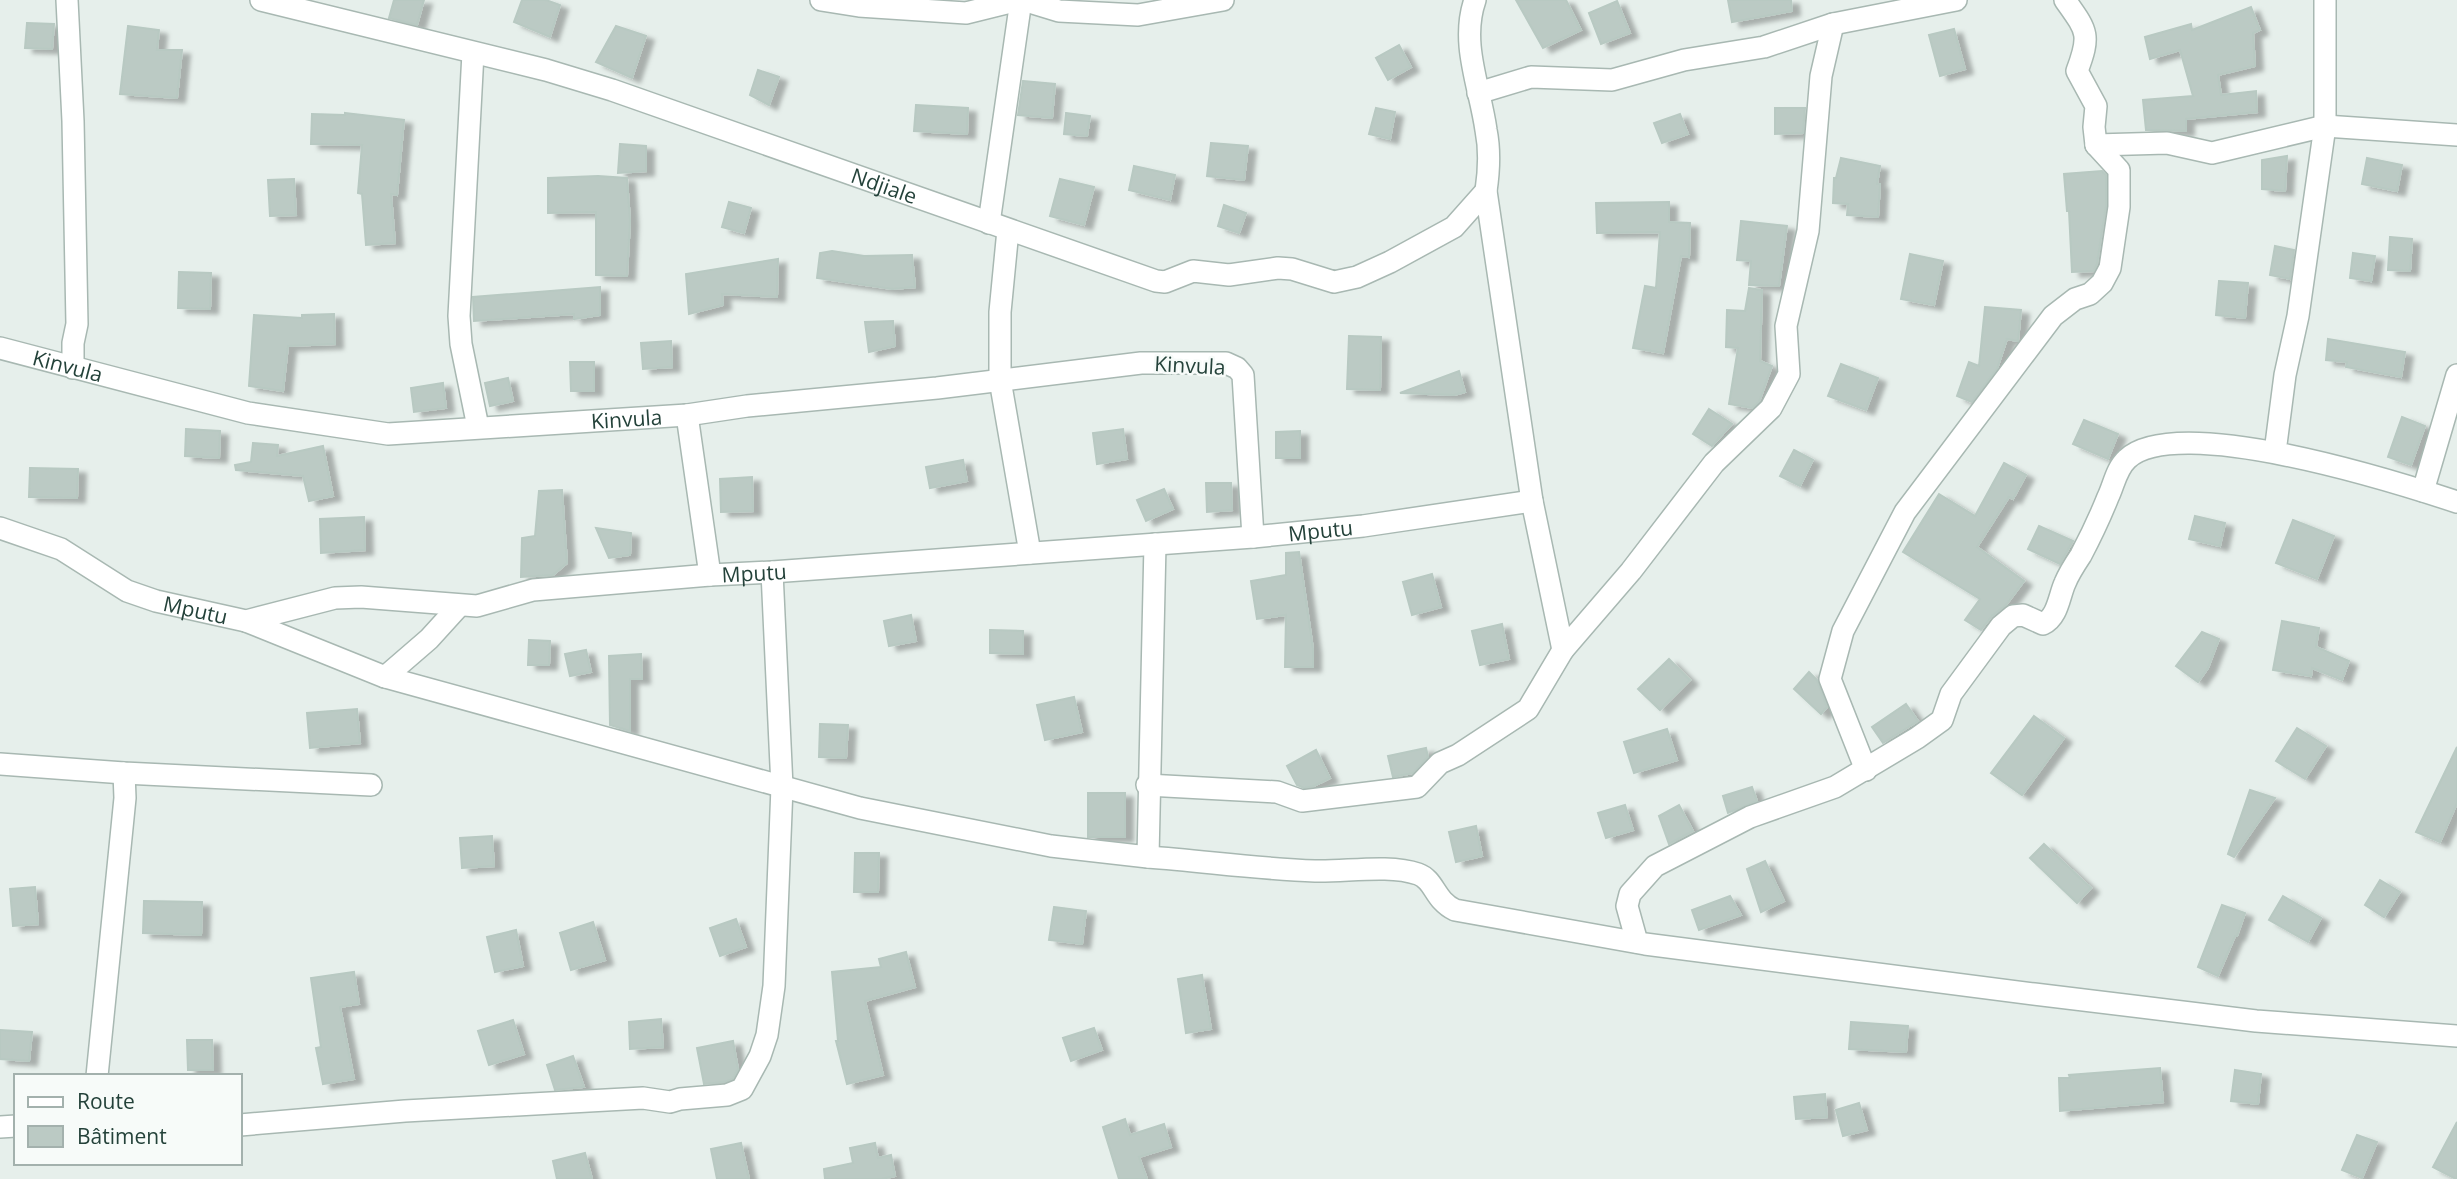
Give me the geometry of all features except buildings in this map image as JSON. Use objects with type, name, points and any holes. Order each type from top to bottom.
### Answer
[{"type":"street","points":[[67,0],[73,121],[77,324],[73,343],[73,368]]},
{"type":"street","name":"Ndjiale","points":[[261,0],[546,70],[612,90],[1156,281],[1165,282],[1193,271],[1229,275],[1278,268],[1293,269],[1334,282],[1357,277],[1454,227],[1486,191]]},
{"type":"street","points":[[821,0],[859,6],[966,13],[1021,0],[1059,11],[1138,15],[1223,0]]},
{"type":"street","points":[[1021,0],[999,227],[1000,380],[1030,553]]},
{"type":"street","points":[[1475,0],[1470,14],[1469,43],[1488,151],[1486,191],[1532,501],[1563,650]]},
{"type":"street","points":[[1478,93],[1531,77],[1612,80],[1684,60],[1764,47],[1833,24],[1956,0]]},
{"type":"street","points":[[1866,770],[1830,679],[1843,631],[1905,512],[2053,316],[2075,299],[2090,294],[2102,283],[2114,254],[2119,207],[2119,170],[2096,145],[2096,106],[2077,71],[2086,41],[2084,27],[2065,0]]},
{"type":"street","points":[[2275,452],[2285,375],[2298,316],[2325,125],[2325,0]]},
{"type":"street","points":[[1147,785],[1277,792],[1302,802],[1417,788],[1440,763],[1458,755],[1528,709],[1563,650],[1631,571],[1714,463],[1771,408],[1789,373],[1786,326],[1808,231],[1821,76],[1833,24]]},
{"type":"street","points":[[473,53],[458,316],[478,427]]},
{"type":"street","points":[[2096,145],[2167,143],[2213,153],[2325,125],[2457,135]]},
{"type":"street","name":"Kinvula","points":[[0,348],[248,413],[388,434],[687,415],[747,406],[1141,363],[1227,363],[1241,371],[1253,537]]},
{"type":"street","points":[[2423,491],[2457,375]]},
{"type":"street","points":[[687,415],[710,575]]},
{"type":"street","points":[[1637,942],[1627,906],[1630,894],[1655,866],[1750,817],[1835,788],[1866,770],[1942,720],[1951,694],[2001,626],[2013,616],[2023,615],[2043,624],[2048,622],[2054,615],[2064,584],[2086,546],[2118,472],[2126,460],[2137,452],[2167,443],[2210,444],[2275,452],[2457,502]]},
{"type":"street","name":"Mputu","points":[[0,528],[67,552],[127,591],[156,601],[246,621],[335,598],[361,597],[459,606],[486,605],[533,590],[1253,537],[1363,526],[1532,501]]},
{"type":"street","points":[[1147,857],[1154,544]]},
{"type":"street","points":[[242,1125],[405,1111],[643,1098],[670,1102],[727,1094],[742,1089],[751,1076],[767,1035],[774,986],[782,787],[772,572]]},
{"type":"street","points":[[385,677],[429,639],[459,606]]},
{"type":"street","points":[[246,621],[385,677],[859,808],[1051,846],[1314,871],[1401,870],[1420,874],[1432,886],[1443,905],[1455,910],[1637,942],[2242,1019],[2457,1036]]},
{"type":"street","points":[[0,764],[370,785]]},
{"type":"street","points":[[97,1074],[125,798],[124,773]]}]
